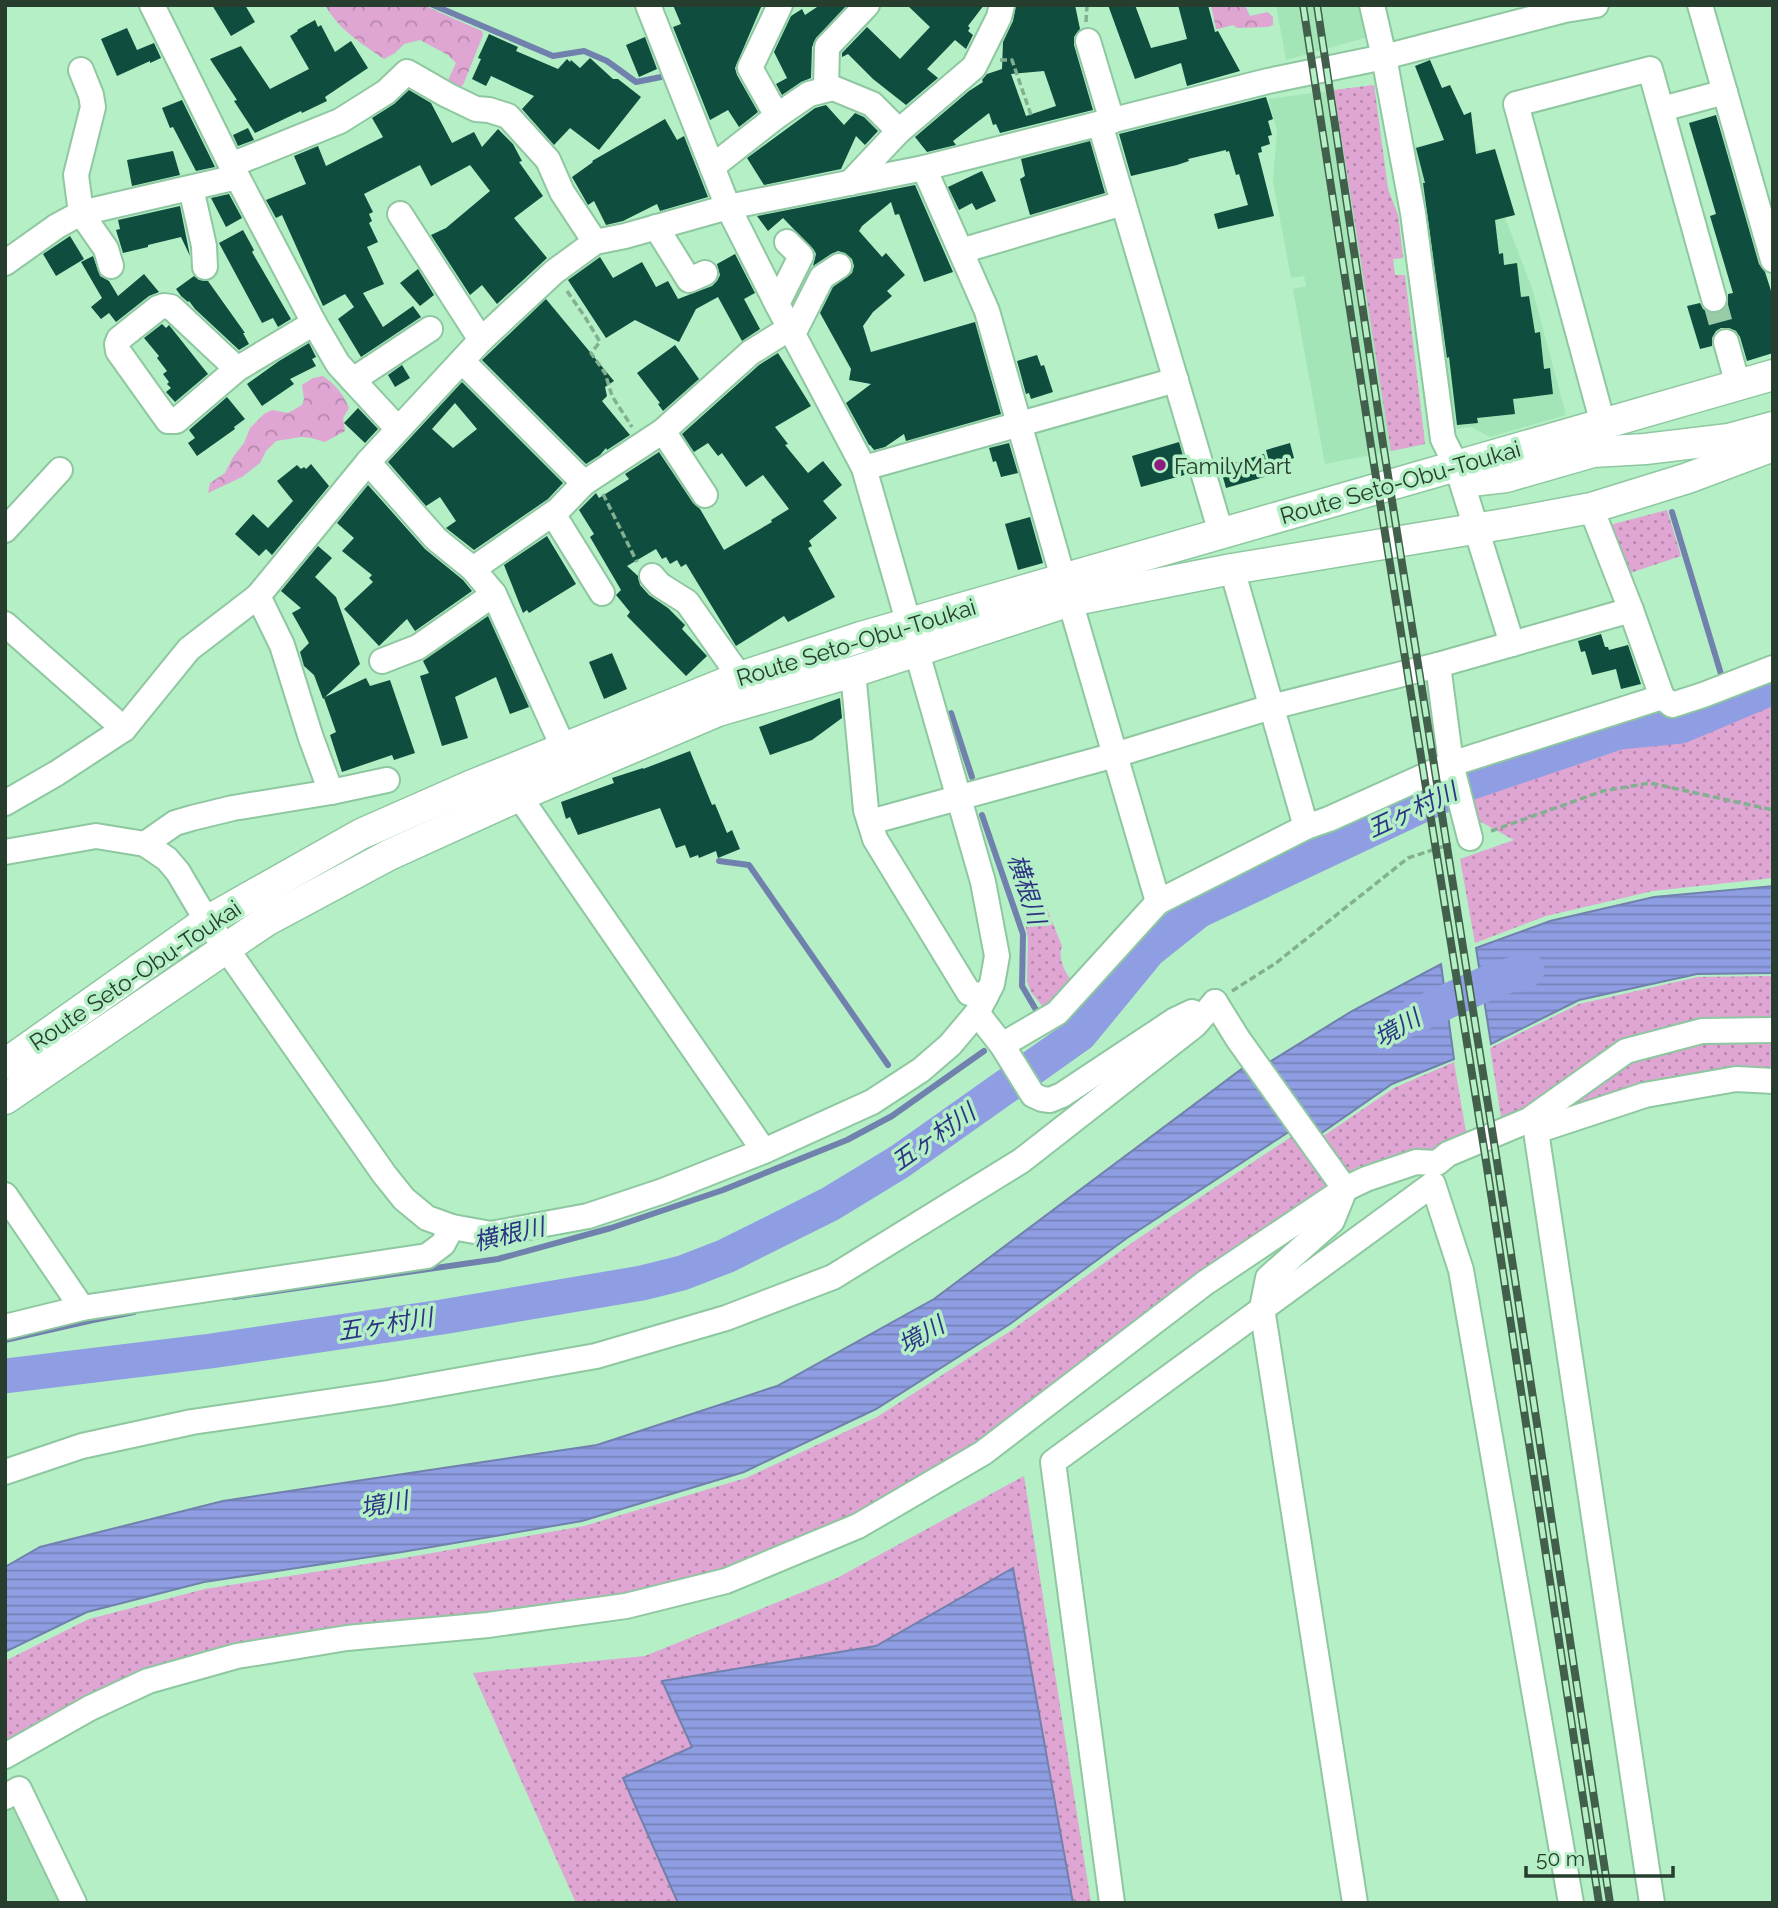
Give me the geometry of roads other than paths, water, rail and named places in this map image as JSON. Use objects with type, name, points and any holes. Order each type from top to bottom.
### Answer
[{"type":"main road","name":"Route Seto-Obu-Toukai","points":[[5,1098],[266,921],[389,855],[718,711],[916,652],[1067,590],[1221,533],[1773,375]]},
{"type":"main road","points":[[1457,467],[1471,481],[1506,477],[1593,452],[1728,439],[1773,427]]},
{"type":"main road","name":"Route Seto-Obu-Toukai","points":[[5,1064],[207,921],[361,834],[470,786],[740,677],[908,623],[1067,590],[1232,569],[1591,508],[1688,478],[1773,446]]},
{"type":"street","points":[[152,5],[234,171],[314,323],[338,364],[398,429]]},
{"type":"street","points":[[5,852],[96,836],[145,844],[167,859],[178,872],[207,921],[404,1199],[427,1218],[452,1227],[491,1234],[588,1216],[663,1191],[764,1151],[872,1102],[900,1085],[950,1045],[981,1005],[992,984],[997,956],[983,882],[864,468],[728,207],[649,5]]},
{"type":"street","points":[[777,116],[750,68],[780,5]]},
{"type":"street","points":[[827,89],[827,47],[867,5]]},
{"type":"street","points":[[850,183],[899,131],[974,67],[999,17],[1002,5]]},
{"type":"street","points":[[1372,5],[1412,213],[1443,439],[1457,467],[1512,644]]},
{"type":"street","points":[[5,803],[58,773],[124,729],[189,649],[258,596],[368,462],[481,340],[554,272],[595,242],[728,207],[924,168],[1268,81],[1384,57],[1564,8],[1596,5]]},
{"type":"street","points":[[1700,5],[1773,260]]},
{"type":"street","points":[[1088,41],[1123,203],[1221,533]]},
{"type":"street","points":[[1603,424],[1516,104],[1650,69],[1714,299]]},
{"type":"street","points":[[80,70],[93,107],[75,175],[81,214],[106,248],[111,266]]},
{"type":"street","points":[[5,263],[57,226],[81,214],[191,188],[234,171],[340,121],[386,92],[407,72],[476,109],[508,116],[548,160],[562,192],[595,242]]},
{"type":"street","points":[[712,167],[809,94],[827,89],[833,88],[872,104],[899,131]]},
{"type":"street","points":[[1662,109],[1725,92]]},
{"type":"street","points":[[924,168],[988,311],[1158,902]]},
{"type":"street","points":[[191,188],[204,246],[205,267]]},
{"type":"street","points":[[961,251],[1123,203]]},
{"type":"street","points":[[400,214],[481,340]]},
{"type":"street","points":[[656,227],[689,280],[705,273]]},
{"type":"street","points":[[777,304],[801,256],[787,242]]},
{"type":"street","points":[[473,569],[553,514],[589,480],[653,437],[750,353],[791,331],[822,277],[839,266]]},
{"type":"street","points":[[237,369],[171,307],[158,308],[119,339],[117,344],[118,351],[168,421],[176,421],[237,369],[314,323]]},
{"type":"street","points":[[353,380],[430,329]]},
{"type":"street","points":[[1726,342],[1738,385]]},
{"type":"street","points":[[462,361],[589,480]]},
{"type":"street","points":[[864,468],[1176,380]]},
{"type":"street","points":[[653,437],[705,495]]},
{"type":"street","points":[[368,462],[436,539],[473,569],[494,594],[564,749]]},
{"type":"street","points":[[5,530],[60,470]]},
{"type":"street","points":[[1591,508],[1662,697],[1672,705],[1773,668]]},
{"type":"street","points":[[553,514],[602,593]]},
{"type":"street","points":[[1232,569],[1306,827]]},
{"type":"street","points":[[652,576],[660,585],[687,602],[740,677]]},
{"type":"street","points":[[382,661],[418,647],[494,594]]},
{"type":"street","points":[[258,596],[282,645],[331,792]]},
{"type":"street","points":[[870,822],[1115,755],[1271,708],[1438,665],[1631,610]]},
{"type":"street","points":[[5,624],[124,729]]},
{"type":"street","points":[[1438,665],[1452,766],[1470,838]]},
{"type":"street","points":[[853,672],[866,810],[875,839],[969,993],[981,1005],[1033,1094],[1042,1100],[1062,1095],[1175,1020],[1214,1002]]},
{"type":"street","points":[[1004,1048],[1057,1013],[1158,902],[1306,827],[1452,766],[1662,697]]},
{"type":"street","points":[[145,844],[174,823],[192,817],[387,780]]},
{"type":"street","points":[[519,796],[764,1151]]},
{"type":"street","points":[[1214,1002],[1326,1166],[1345,1189]]},
{"type":"street","points":[[5,1472],[82,1446],[192,1422],[388,1393],[596,1356],[726,1318],[833,1277],[1021,1161],[1195,1025],[1214,1002]]},
{"type":"street","points":[[1533,1126],[1626,1051],[1702,1031],[1773,1030]]},
{"type":"street","points":[[1112,1903],[1053,1462],[1262,1308],[1435,1174],[1448,1154],[1533,1126],[1645,1095],[1736,1079],[1773,1081]]},
{"type":"street","points":[[1533,1126],[1652,1903]]},
{"type":"street","points":[[5,1756],[90,1708],[148,1681],[237,1656],[347,1638],[488,1625],[626,1606],[726,1581],[858,1527],[983,1453],[1205,1283],[1345,1189],[1416,1162],[1435,1174],[1461,1270],[1571,1903]]},
{"type":"street","points":[[1345,1189],[1332,1221],[1268,1278],[1262,1308],[1354,1903]]},
{"type":"street","points":[[5,1195],[82,1308]]},
{"type":"street","points":[[5,1327],[82,1308],[427,1256],[443,1244],[452,1227]]},
{"type":"street","points":[[5,1797],[19,1788],[74,1903]]},
{"type":"water","points":[[1773,886],[1773,973],[1697,974],[1579,1000],[1491,1044],[1476,948],[1550,921],[1654,897]]},
{"type":"water","points":[[1441,964],[1454,1059],[1392,1084],[1317,1136],[1268,1063],[1352,1011]]},
{"type":"water","points":[[1243,1068],[1290,1131],[1127,1238],[1010,1324],[876,1409],[744,1472],[582,1521],[204,1582],[87,1612],[5,1652],[5,1567],[40,1547],[223,1501],[597,1445],[777,1386],[934,1299]]},
{"type":"water","points":[[1013,1568],[1073,1903],[678,1903],[623,1778],[692,1747],[662,1681],[876,1646]]},
{"type":"waterway","points":[[433,5],[553,56],[584,51],[607,61],[636,82],[661,77]]},
{"type":"waterway","points":[[1672,512],[1721,674]]},
{"type":"waterway","name":"五ヶ村川","points":[[5,1376],[211,1351],[442,1317],[642,1283],[682,1273],[726,1256],[830,1204],[899,1162],[1080,1034],[1149,950],[1198,911],[1469,783],[1619,732],[1681,726],[1773,687]]},
{"type":"waterway","points":[[1727,694],[1731,705]]},
{"type":"waterway","name":"横根川","points":[[951,713],[972,777]]},
{"type":"waterway","name":"横根川","points":[[982,815],[1023,934],[1022,986],[1039,1015]]},
{"type":"waterway","points":[[719,861],[749,865],[888,1065]]},
{"type":"waterway","name":"境川","points":[[1404,1021],[1494,980],[1527,970]]},
{"type":"waterway","name":"横根川","points":[[234,1297],[498,1259],[611,1228],[723,1190],[847,1140],[892,1116],[984,1051]]},
{"type":"waterway","name":"横根川","points":[[5,1340],[134,1312]]},
{"type":"tunnel","points":[[1714,299],[1726,342]]},
{"type":"railway","points":[[1303,5],[1486,1161],[1599,1903]]},
{"type":"railway","points":[[1317,5],[1610,1903]]},
{"type":"place","name":"FamilyMart","points":[[1160,465]]}]
